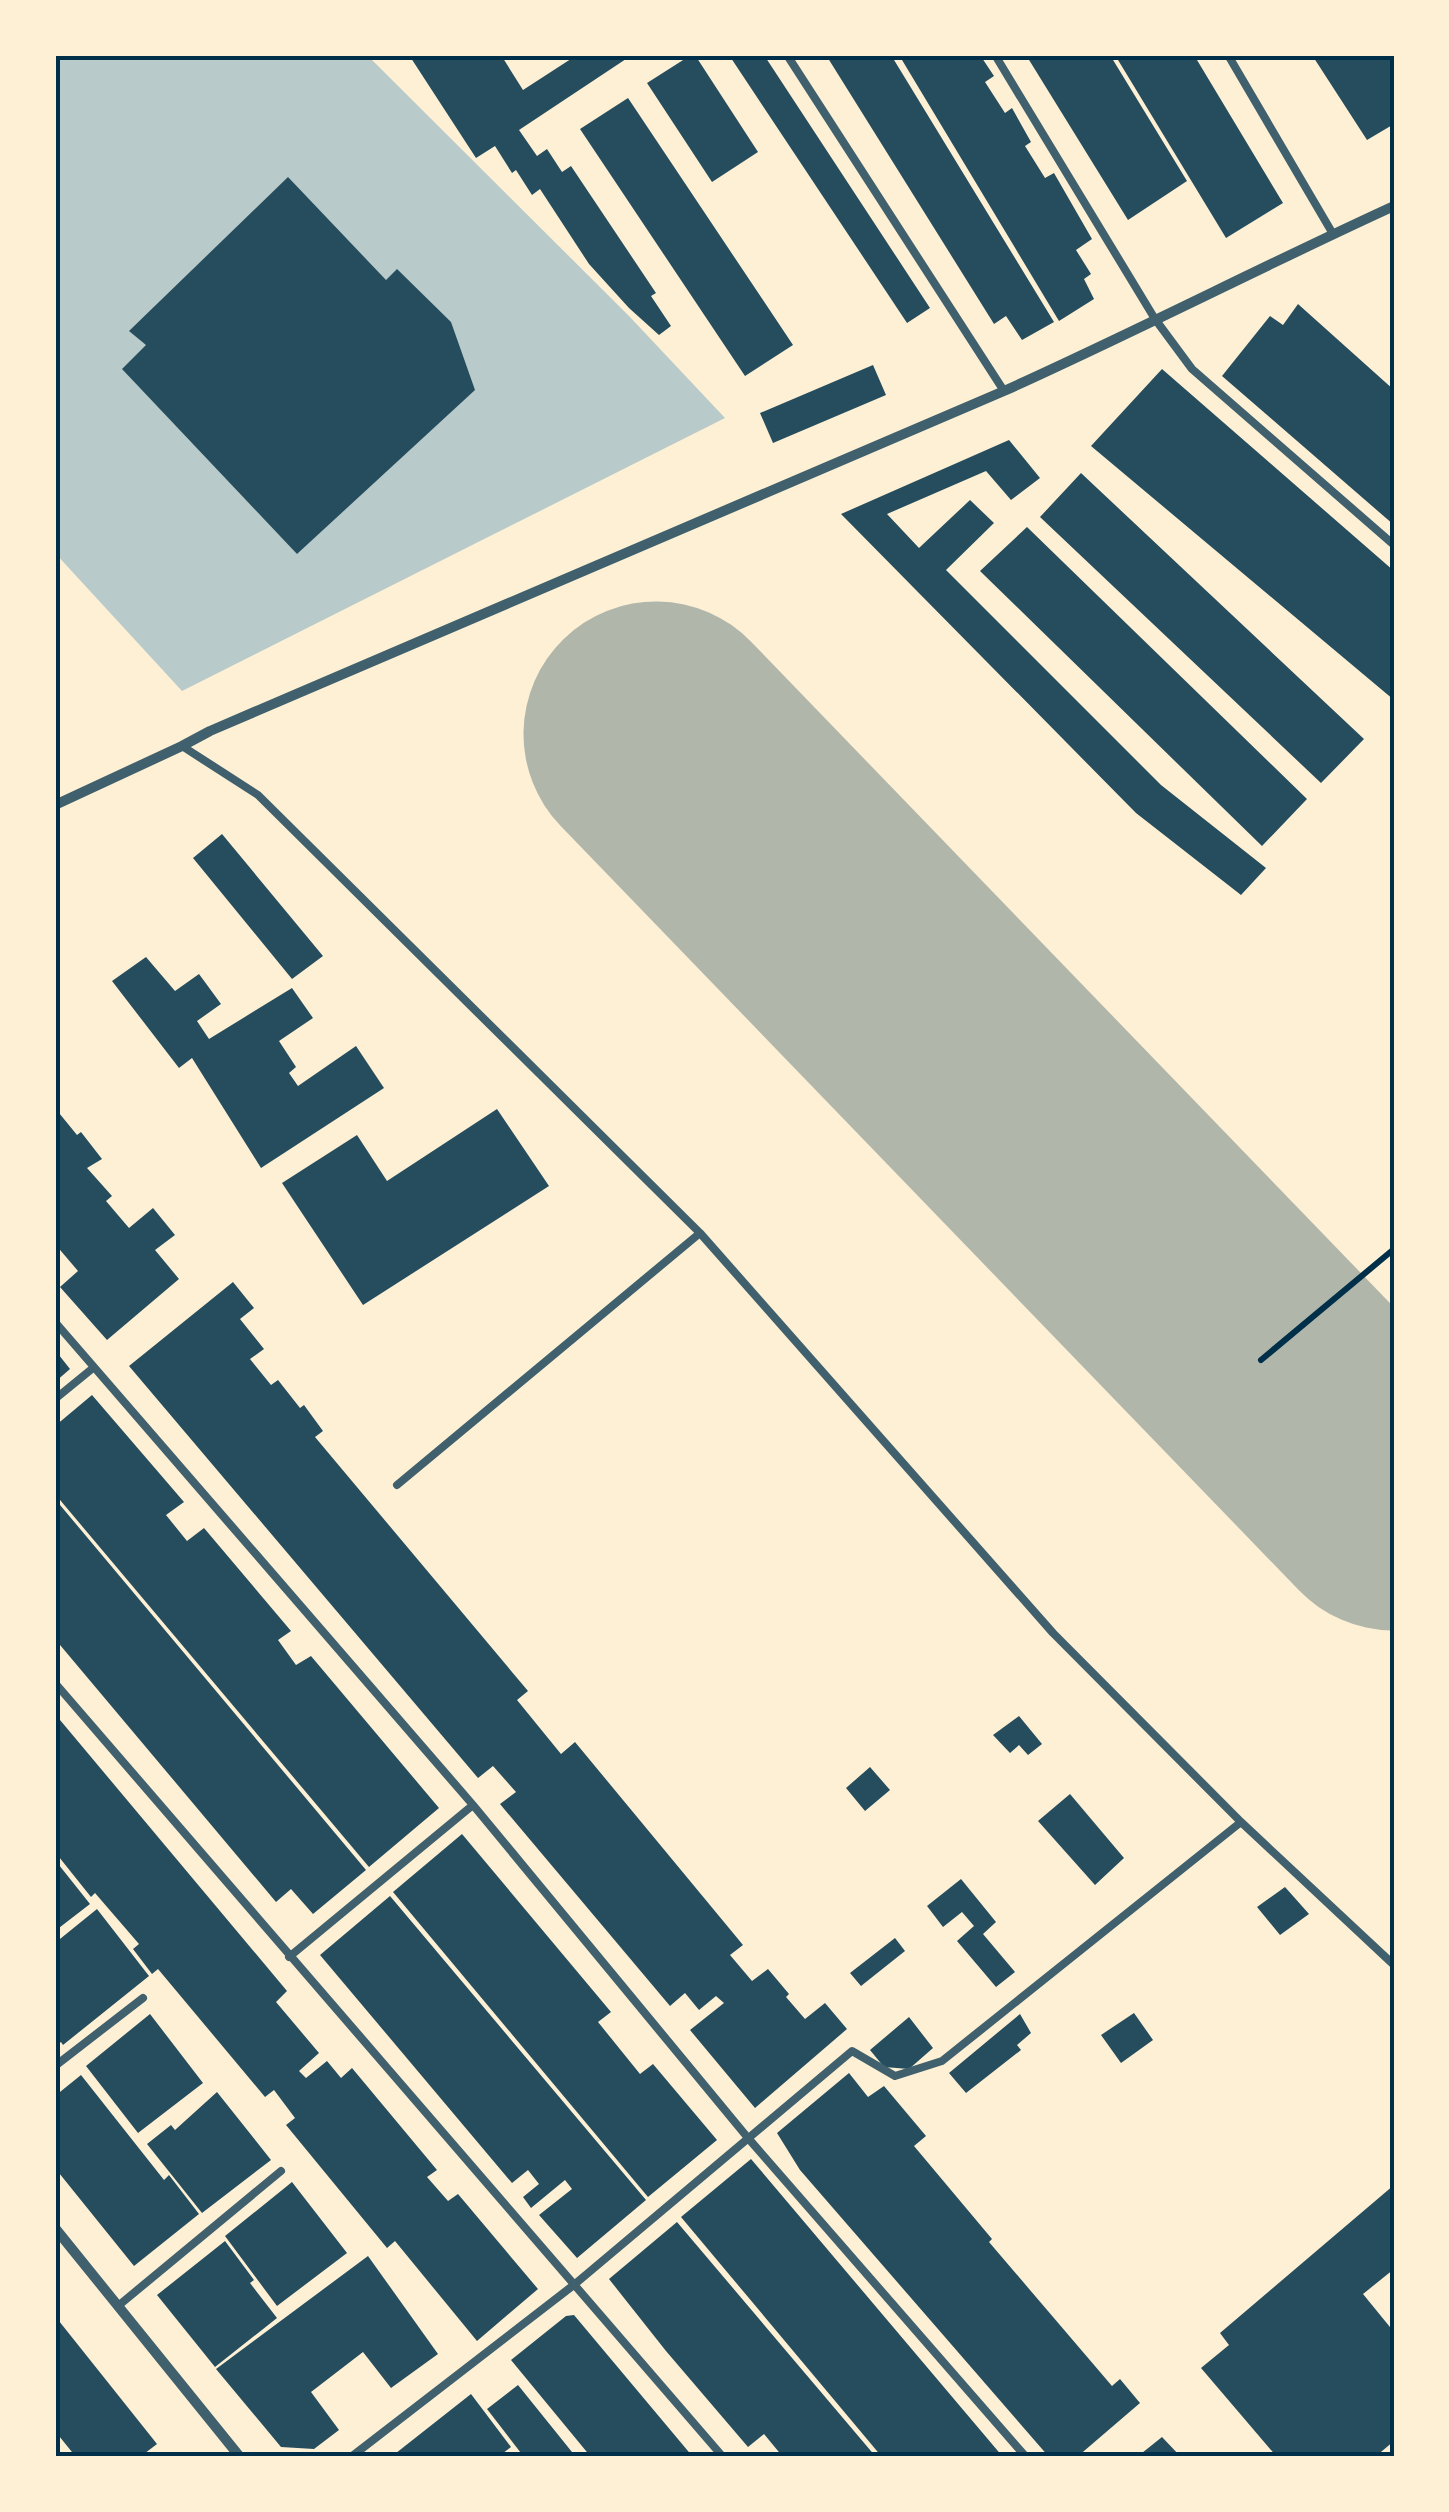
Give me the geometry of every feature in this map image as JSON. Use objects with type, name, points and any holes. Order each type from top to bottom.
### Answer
[{"type":"street","points":[[55,805],[210,730],[1114,342],[1394,206]]},
{"type":"street","points":[[55,2228],[240,2457]]},
{"type":"lane","points":[[787,55],[1004,391]]},
{"type":"lane","points":[[996,55],[1155,319],[1192,369],[1394,545]]},
{"type":"lane","points":[[1228,55],[1334,234]]},
{"type":"lane","points":[[182,746],[258,795],[700,1233],[1052,1633],[1241,1822],[1394,1965]]},
{"type":"lane","points":[[397,1485],[700,1233]]},
{"type":"lane","points":[[55,1322],[473,1805],[748,2138],[1026,2457]]},
{"type":"lane","points":[[55,1398],[93,1368]]},
{"type":"lane","points":[[55,1683],[722,2457]]},
{"type":"lane","points":[[289,1957],[473,1805]]},
{"type":"lane","points":[[351,2457],[575,2284],[852,2052],[895,2076],[942,2061],[1241,1822]]},
{"type":"lane","points":[[55,2066],[143,1998]]},
{"type":"lane","points":[[118,2306],[282,2171]]},
{"type":"path","points":[[1261,1360],[1394,1249]]},
{"type":"shaded area","points":[[55,55],[367,55],[629,316],[725,418],[182,691],[55,553]]},
{"type":"building","points":[[409,55],[501,55],[523,90],[577,55],[632,55],[519,130],[537,156],[547,149],[562,172],[571,166],[656,293],[651,296],[671,326],[659,335],[629,308],[589,264],[540,189],[532,195],[495,146],[476,158]]},
{"type":"building","points":[[695,55],[758,152],[712,182],[647,83]]},
{"type":"building","points":[[729,55],[764,55],[930,308],[907,323]]},
{"type":"building","points":[[826,55],[891,55],[1054,322],[1022,340],[1006,316],[994,324]]},
{"type":"building","points":[[899,55],[980,55],[994,76],[985,82],[1005,113],[1012,108],[1031,142],[1025,146],[1045,178],[1054,173],[1092,239],[1076,250],[1091,274],[1084,279],[1094,299],[1059,321]]},
{"type":"building","points":[[1026,55],[1110,55],[1187,181],[1128,220]]},
{"type":"building","points":[[1115,55],[1194,55],[1283,203],[1226,238]]},
{"type":"building","points":[[1312,55],[1394,55],[1394,124],[1367,140]]},
{"type":"building","points":[[628,98],[793,345],[745,376],[580,129]]},
{"type":"building","points":[[288,177],[386,280],[397,269],[451,322],[475,390],[297,554],[122,369],[146,345],[129,331]]},
{"type":"building","points":[[1298,304],[1394,390],[1394,525],[1222,376],[1270,316],[1283,325]]},
{"type":"building","points":[[873,365],[886,395],[773,443],[760,413]]},
{"type":"building","points":[[1162,369],[1394,571],[1394,700],[1091,446]]},
{"type":"building","points":[[1009,440],[1040,478],[1011,500],[986,471],[887,514],[919,548],[970,500],[994,523],[946,570],[1161,785],[1266,868],[1241,895],[1136,813],[841,514]]},
{"type":"building","points":[[1081,473],[1364,739],[1321,783],[1040,517]]},
{"type":"building","points":[[1027,527],[1307,799],[1262,846],[980,571]]},
{"type":"building","points":[[222,834],[323,956],[292,979],[193,858]]},
{"type":"building","points":[[146,957],[175,991],[199,974],[221,1004],[197,1021],[209,1039],[292,988],[313,1018],[279,1041],[296,1067],[289,1073],[298,1086],[356,1046],[384,1088],[261,1168],[192,1058],[179,1068],[112,981]]},
{"type":"building","points":[[55,1108],[102,1159],[87,1168],[112,1196],[106,1201],[129,1228],[153,1208],[175,1235],[155,1250],[179,1279],[107,1340],[60,1287],[78,1271],[55,1244]]},
{"type":"building","points":[[497,1109],[549,1186],[363,1305],[282,1183],[357,1135],[387,1181]]},
{"type":"building","points":[[233,1282],[254,1308],[240,1319],[264,1349],[250,1359],[271,1385],[278,1380],[300,1408],[304,1405],[323,1431],[315,1437],[528,1691],[517,1700],[561,1754],[575,1742],[743,1945],[730,1955],[752,1981],[768,1969],[805,2019],[825,2003],[847,2029],[755,2108],[690,2030],[724,2003],[716,1996],[699,2010],[685,1993],[670,2006],[500,1804],[516,1792],[493,1766],[478,1778],[129,1366]]},
{"type":"building","points":[[55,1350],[70,1369],[55,1382]]},
{"type":"building","points":[[92,1395],[184,1502],[166,1515],[187,1541],[204,1528],[291,1631],[278,1640],[296,1665],[311,1656],[439,1808],[369,1867],[55,1494],[55,1426]]},
{"type":"building","points":[[55,1499],[366,1870],[313,1914],[291,1889],[276,1902],[55,1639]]},
{"type":"building","points":[[55,1714],[287,1991],[276,2002],[319,2053],[299,2071],[306,2078],[327,2061],[341,2078],[352,2068],[437,2170],[427,2177],[448,2201],[458,2194],[538,2289],[477,2341],[395,2241],[387,2248],[286,2125],[295,2118],[274,2090],[265,2097],[158,1969],[152,1974],[133,1949],[139,1944],[95,1893],[91,1897],[55,1852]]},
{"type":"building","points":[[1019,1716],[1042,1744],[1028,1755],[1019,1745],[1010,1753],[993,1735]]},
{"type":"building","points":[[870,1767],[890,1790],[865,1811],[846,1788]]},
{"type":"building","points":[[1070,1794],[1124,1858],[1095,1885],[1038,1821]]},
{"type":"building","points":[[462,1834],[611,2012],[598,2022],[640,2074],[653,2064],[717,2140],[648,2197],[393,1892]]},
{"type":"building","points":[[55,1860],[90,1904],[55,1931]]},
{"type":"building","points":[[961,1879],[996,1922],[983,1934],[1015,1972],[996,1987],[957,1941],[974,1926],[962,1912],[943,1927],[927,1906]]},
{"type":"building","points":[[1285,1887],[1309,1914],[1280,1935],[1257,1907]]},
{"type":"building","points":[[390,1896],[646,2200],[577,2258],[539,2215],[572,2189],[565,2180],[531,2208],[523,2197],[539,2184],[528,2170],[512,2183],[320,1955]]},
{"type":"building","points":[[97,1909],[149,1976],[63,2045],[61,2042],[55,2047],[55,1943]]},
{"type":"building","points":[[895,1938],[905,1951],[861,1986],[850,1973]]},
{"type":"building","points":[[1134,2013],[1153,2040],[1121,2063],[1101,2035]]},
{"type":"building","points":[[150,2014],[203,2083],[138,2133],[86,2066]]},
{"type":"building","points":[[1020,2014],[1031,2033],[1017,2045],[1021,2050],[966,2093],[949,2073]]},
{"type":"building","points":[[909,2017],[933,2048],[909,2069],[884,2067],[870,2050]]},
{"type":"building","points":[[849,2073],[868,2097],[884,2086],[926,2136],[914,2146],[992,2239],[989,2242],[1112,2386],[1120,2379],[1140,2403],[1077,2457],[1049,2457],[800,2170],[777,2133]]},
{"type":"building","points":[[81,2075],[164,2180],[169,2175],[199,2214],[134,2266],[55,2168],[55,2096]]},
{"type":"building","points":[[217,2092],[271,2160],[202,2213],[147,2144],[171,2125],[175,2130]]},
{"type":"building","points":[[751,2159],[1003,2457],[882,2457],[681,2217]]},
{"type":"building","points":[[292,2182],[347,2253],[277,2306],[225,2236]]},
{"type":"building","points":[[1394,2185],[1394,2269],[1363,2294],[1394,2332],[1394,2441],[1375,2457],[1277,2457],[1201,2368],[1229,2345],[1220,2333]]},
{"type":"building","points":[[677,2222],[876,2457],[783,2457],[764,2434],[748,2447],[666,2351],[609,2279]]},
{"type":"building","points":[[225,2241],[277,2318],[215,2367],[157,2295]]},
{"type":"building","points":[[368,2256],[438,2354],[391,2388],[363,2352],[311,2392],[339,2430],[314,2449],[281,2447],[216,2369]]},
{"type":"building","points":[[574,2315],[693,2457],[591,2457],[511,2360],[566,2316]]},
{"type":"building","points":[[55,2316],[157,2444],[140,2457],[76,2457],[55,2431]]},
{"type":"building","points":[[518,2385],[576,2457],[524,2457],[487,2409]]},
{"type":"building","points":[[471,2394],[511,2447],[498,2457],[391,2457]]},
{"type":"building","points":[[1162,2437],[1181,2457],[1137,2457]]},
{"type":"runway","points":[[656,734],[1394,1498]]}]
